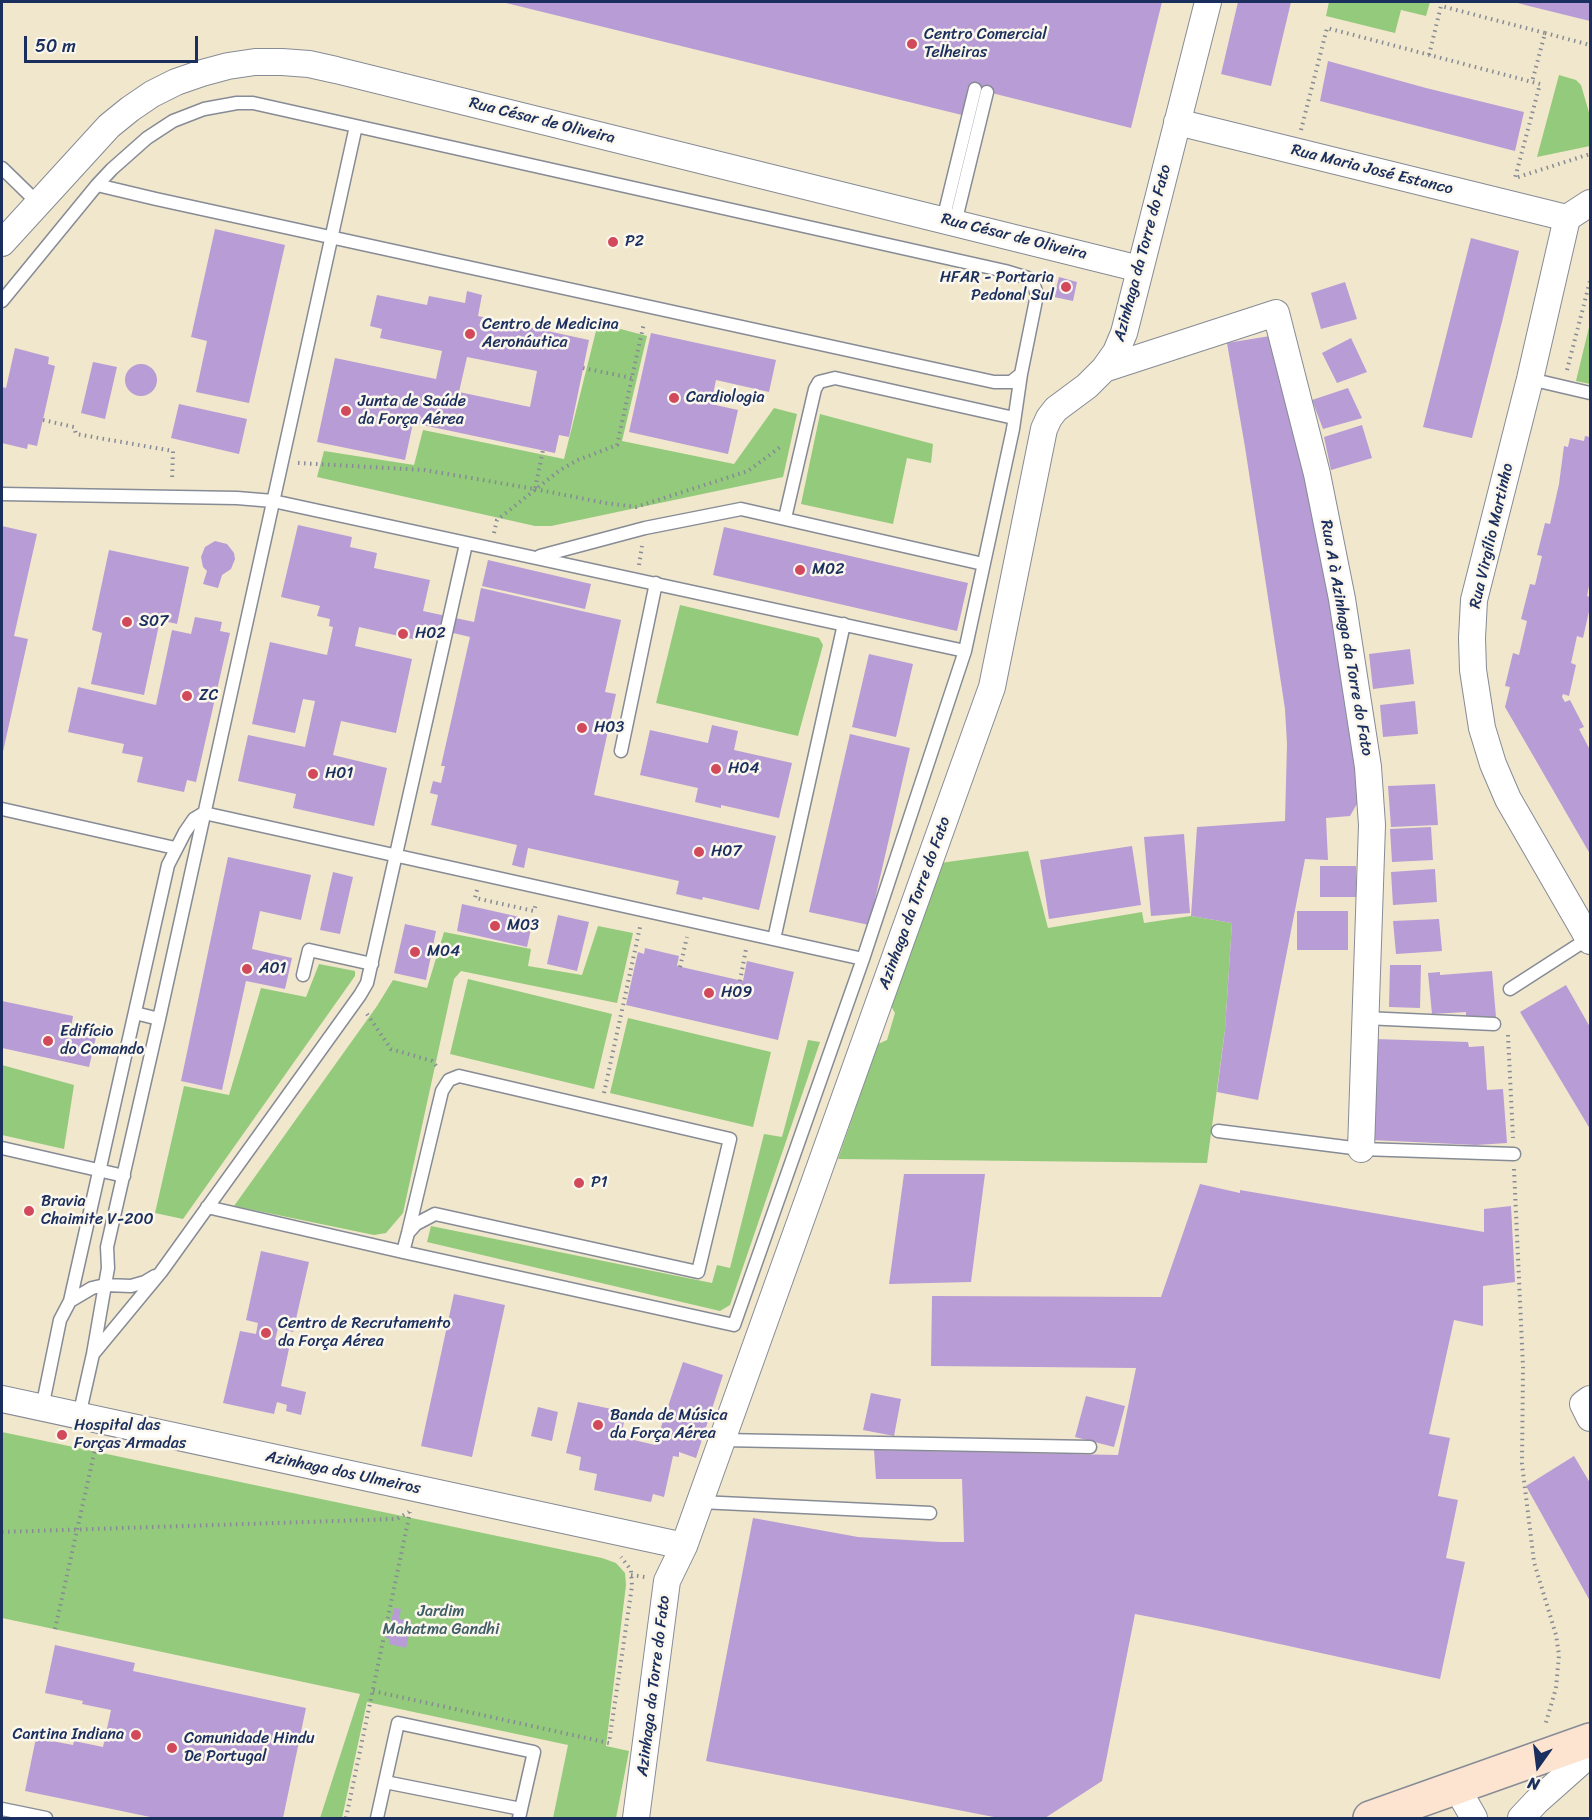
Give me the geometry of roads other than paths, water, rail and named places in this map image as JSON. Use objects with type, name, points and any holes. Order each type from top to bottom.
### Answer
[{"type":"street","name":"Azinhaga da Torre do Fato","points":[[636,1818],[667,1581],[684,1546],[700,1502],[992,687],[1044,429],[1056,409],[1087,386],[1104,369],[1116,352],[1124,333],[1208,2]]},
{"type":"street","name":"Rua César de Oliveira","points":[[2,243],[109,126],[152,94],[176,82],[210,70],[255,62],[282,62],[336,69],[1140,269]]},
{"type":"street","name":"Rua Maria José Estanco","points":[[1177,122],[1567,218]]},
{"type":"street","points":[[1567,218],[1590,203]]},
{"type":"street","name":"Rua Virgílio Martinho","points":[[1567,218],[1530,379],[1474,600],[1473,670],[1482,728],[1492,764],[1508,799],[1590,939]]},
{"type":"street","name":"Rua A à Azinhaga da Torre do Fato","points":[[1104,369],[1276,313],[1319,485],[1342,599],[1368,767],[1372,825],[1361,1149]]},
{"type":"street","name":"Azinhaga dos Ulmeiros","points":[[2,1399],[684,1546]]},
{"type":"street","points":[[1590,1399],[1583,1404],[1590,1418]]},
{"type":"street","points":[[1370,1818],[1455,1803],[1534,1760],[1590,1740]]},
{"type":"street","points":[[1521,1818],[1590,1754]]},
{"type":"street","points":[[1455,1803],[1474,1818]]},
{"type":"lane","points":[[949,221],[981,90]]},
{"type":"lane","points":[[2,301],[97,185],[147,138],[173,121],[204,109],[237,103],[253,103],[972,263],[1028,278],[1034,285],[1037,296],[965,651],[863,959],[734,1325],[207,1207]]},
{"type":"lane","points":[[80,1416],[108,1268],[107,1247],[356,126]]},
{"type":"lane","points":[[2,168],[39,204]]},
{"type":"lane","points":[[97,185],[980,380],[1011,382],[1021,374]]},
{"type":"lane","points":[[785,518],[815,390],[819,382],[835,378],[1014,418]]},
{"type":"lane","points":[[1530,379],[1590,393]]},
{"type":"lane","points":[[2,494],[172,496],[273,501],[965,651]]},
{"type":"lane","points":[[536,557],[645,528],[741,509],[983,564]]},
{"type":"lane","points":[[93,1354],[161,1272],[367,983],[466,543]]},
{"type":"lane","points":[[621,750],[657,584]]},
{"type":"lane","points":[[774,939],[844,624]]},
{"type":"lane","points":[[2,809],[175,848]]},
{"type":"lane","points":[[42,1408],[60,1320],[70,1301],[168,865],[175,848],[194,819],[204,813],[863,959]]},
{"type":"lane","points":[[1510,989],[1590,939]]},
{"type":"lane","points":[[303,975],[309,950],[372,964]]},
{"type":"lane","points":[[135,1013],[159,1019]]},
{"type":"lane","points":[[1365,1018],[1494,1024]]},
{"type":"lane","points":[[403,1252],[441,1090],[449,1080],[459,1076],[730,1139],[698,1272],[435,1214],[416,1224],[408,1233]]},
{"type":"lane","points":[[1218,1131],[1361,1149],[1514,1154]]},
{"type":"lane","points":[[2,1148],[124,1176]]},
{"type":"lane","points":[[70,1301],[92,1288],[105,1285],[131,1286],[145,1282],[161,1272]]},
{"type":"lane","points":[[722,1440],[1090,1447]]},
{"type":"lane","points":[[700,1502],[930,1513]]},
{"type":"lane","points":[[377,1818],[398,1723],[534,1752],[520,1814],[385,1782]]},
{"type":"lane","points":[[2,1809],[46,1818]]},
{"type":"place","name":"Centro Comercial Telheiras","points":[[912,44]]},
{"type":"place","name":"P2","points":[[613,242]]},
{"type":"place","name":"HFAR - Portaria Pedonal Sul","points":[[1066,287]]},
{"type":"place","name":"Centro de Medicina Aeronáutica","points":[[470,334]]},
{"type":"place","name":"Cardiologia","points":[[674,398]]},
{"type":"place","name":"Junta de Saúde da Força Aérea","points":[[346,411]]},
{"type":"place","name":"M02","points":[[800,570]]},
{"type":"place","name":"S07","points":[[127,622]]},
{"type":"place","name":"H02","points":[[403,634]]},
{"type":"place","name":"ZC","points":[[187,696]]},
{"type":"place","name":"H03","points":[[582,728]]},
{"type":"place","name":"H04","points":[[716,769]]},
{"type":"place","name":"H01","points":[[313,774]]},
{"type":"place","name":"H07","points":[[699,852]]},
{"type":"place","name":"M03","points":[[495,926]]},
{"type":"place","name":"M04","points":[[415,952]]},
{"type":"place","name":"A01","points":[[247,969]]},
{"type":"place","name":"H09","points":[[709,993]]},
{"type":"place","name":"Edifício do Comando","points":[[48,1041]]},
{"type":"place","name":"P1","points":[[579,1183]]},
{"type":"place","name":"Bravia Chaimite V-200","points":[[29,1211]]},
{"type":"place","name":"Centro de Recrutamento da Força Aérea","points":[[266,1333]]},
{"type":"place","name":"Banda de Música da Força Aérea","points":[[598,1425]]},
{"type":"place","name":"Hospital das Forças Armadas","points":[[62,1435]]},
{"type":"place","name":"Cantina Indiana","points":[[136,1735]]},
{"type":"place","name":"Comunidade Hindu De Portugal","points":[[172,1748]]},
{"type":"park label","name":"Jardim Mahatma Gandhi","points":[[441,1621]]}]
